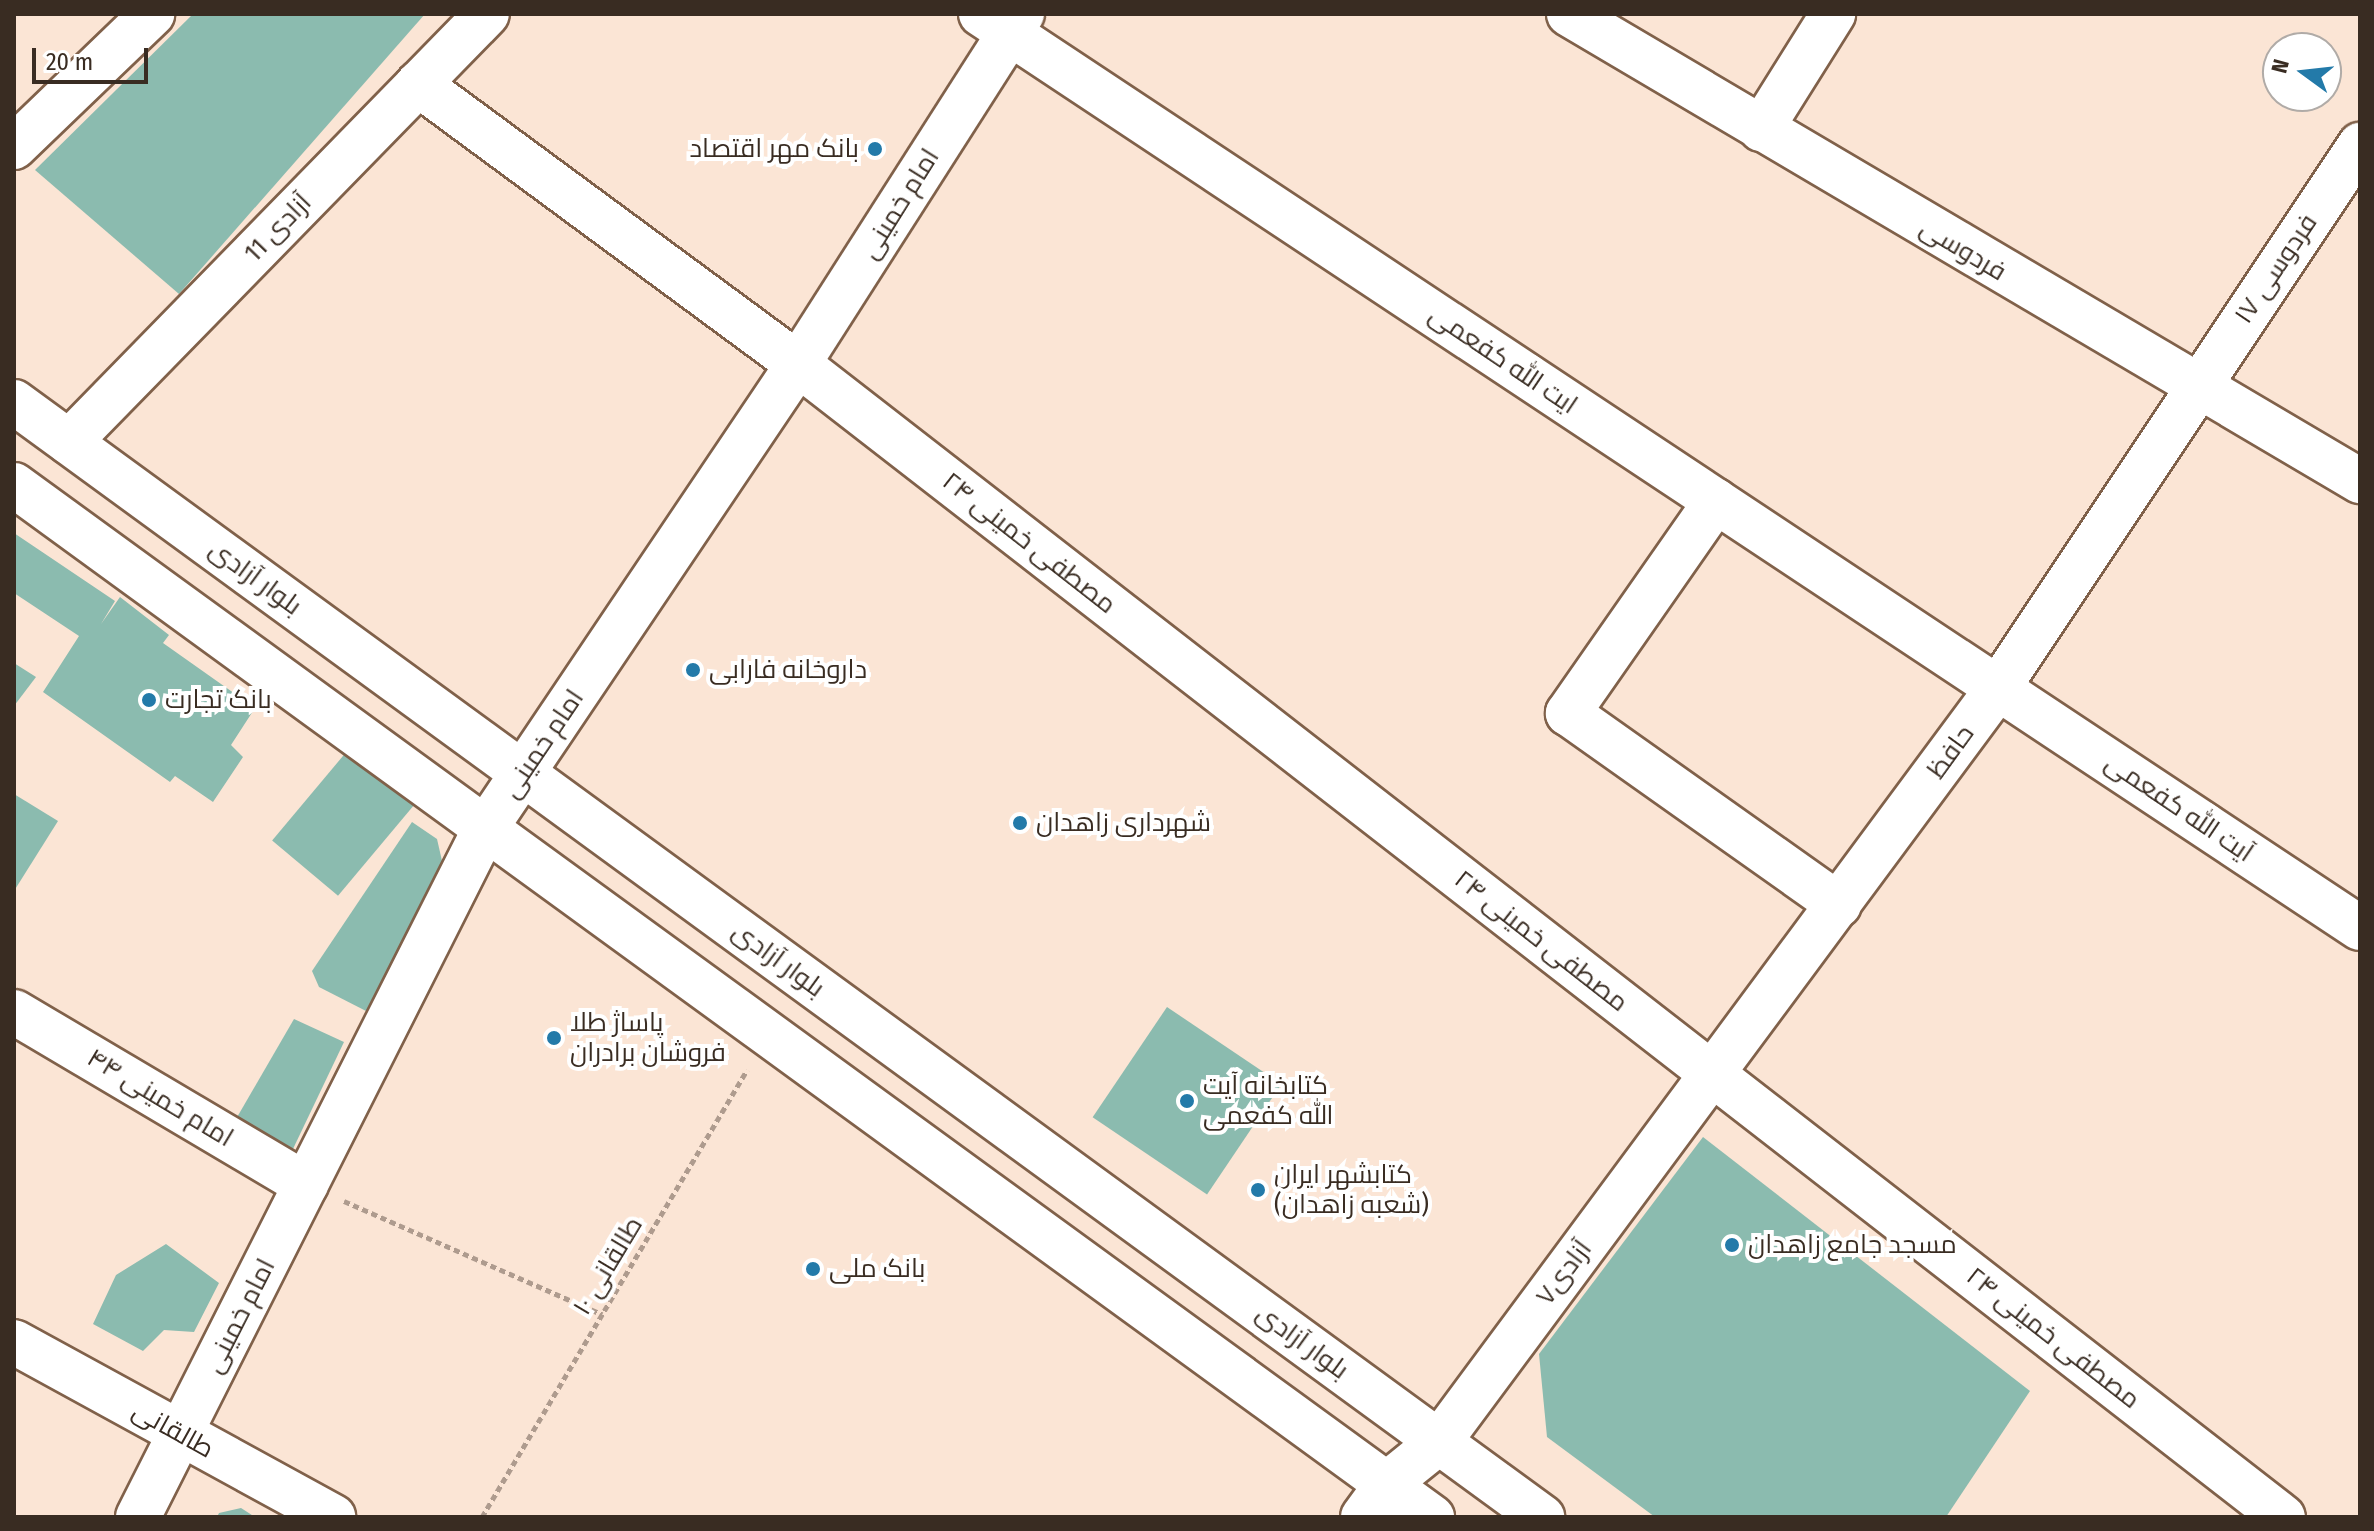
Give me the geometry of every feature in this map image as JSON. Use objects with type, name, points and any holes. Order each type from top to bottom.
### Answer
[{"type":"street","points":[[14,147],[152,14]]},
{"type":"street","name":"آزادی 11","points":[[69,442],[487,14]]},
{"type":"street","name":"فردوسی","points":[[1569,14],[2195,388],[2360,481]]},
{"type":"street","points":[[1761,129],[1833,14]]},
{"type":"street","name":"امام خمینی","points":[[138,1517],[485,829],[798,364],[1004,20]]},
{"type":"street","name":"ایت الله کفعمی","points":[[1004,20],[1998,688]]},
{"type":"street","name":"مصطفی خمینی ۲۴","points":[[418,84],[798,364],[1701,1089],[2283,1517]]},
{"type":"street","name":"فردوسی ۱۷","points":[[2195,388],[2359,149]]},
{"type":"street","name":"حافظ","points":[[1701,1089],[1998,688],[2195,388]]},
{"type":"street","name":"بلوار آزادی","points":[[14,402],[1542,1517]]},
{"type":"street","points":[[14,485],[757,1027],[1375,1501],[1432,1517]]},
{"type":"street","points":[[1716,501],[1568,713],[1839,905]]},
{"type":"street","name":"آیت الله کفعمی","points":[[1998,688],[2360,928]]},
{"type":"street","points":[[757,1027],[787,966]]},
{"type":"street","name":"امام خمینی ۴۴","points":[[14,1012],[306,1185]]},
{"type":"street","name":"آزادی۷","points":[[1375,1501],[1439,1442],[1701,1089]]},
{"type":"street","name":"طالقانی","points":[[14,1342],[333,1517]]},
{"type":"path","name":"طالقانی ۱۰","points":[[482,1517],[602,1314],[757,1027]]},
{"type":"path","points":[[306,1185],[602,1314]]},
{"type":"building","points":[[193,14],[425,14],[179,294],[35,170]]},
{"type":"building","name":"بانک تجارت","points":[[14,533],[115,601],[101,624],[120,597],[169,635],[163,643],[255,708],[231,745],[243,757],[213,802],[175,776],[170,782],[43,692],[79,636],[14,593]]},
{"type":"building","points":[[14,663],[36,677],[14,706]]},
{"type":"building","points":[[348,750],[414,805],[338,896],[272,840]]},
{"type":"building","points":[[14,794],[58,821],[14,891]]},
{"type":"building","points":[[412,822],[437,839],[445,874],[368,1012],[319,987],[312,971]]},
{"type":"building","name":"کتابخانه آیت الله کفعمی","points":[[1167,1007],[1281,1084],[1207,1194],[1093,1117]]},
{"type":"building","points":[[294,1019],[344,1042],[292,1151],[236,1119]]},
{"type":"building","name":"مسجد جامع زاهدان","points":[[1703,1137],[2030,1391],[1946,1517],[1655,1517],[1547,1437],[1539,1354]]},
{"type":"building","points":[[166,1244],[219,1283],[194,1332],[164,1330],[143,1351],[93,1324],[116,1275]]},
{"type":"building","points":[[241,1508],[255,1517],[217,1517],[219,1513]]},
{"type":"place","name":"بانک مهر اقتصاد","points":[[875,149]]},
{"type":"place","name":"داروخانه فارابی","points":[[693,670]]},
{"type":"place","name":"بانک تجارت","points":[[149,700]]},
{"type":"place","name":"شهرداری زاهدان","points":[[1020,823]]},
{"type":"place","name":"پاساژ طلا فروشان برادران","points":[[554,1038]]},
{"type":"place","name":"کتابخانه آیت الله کفعمی","points":[[1187,1101]]},
{"type":"place","name":"کتابشهر ایران (شعبه زاهدان)","points":[[1258,1190]]},
{"type":"place","name":"مسجد جامع زاهدان","points":[[1732,1245]]},
{"type":"place","name":"بانک ملی","points":[[813,1269]]}]
